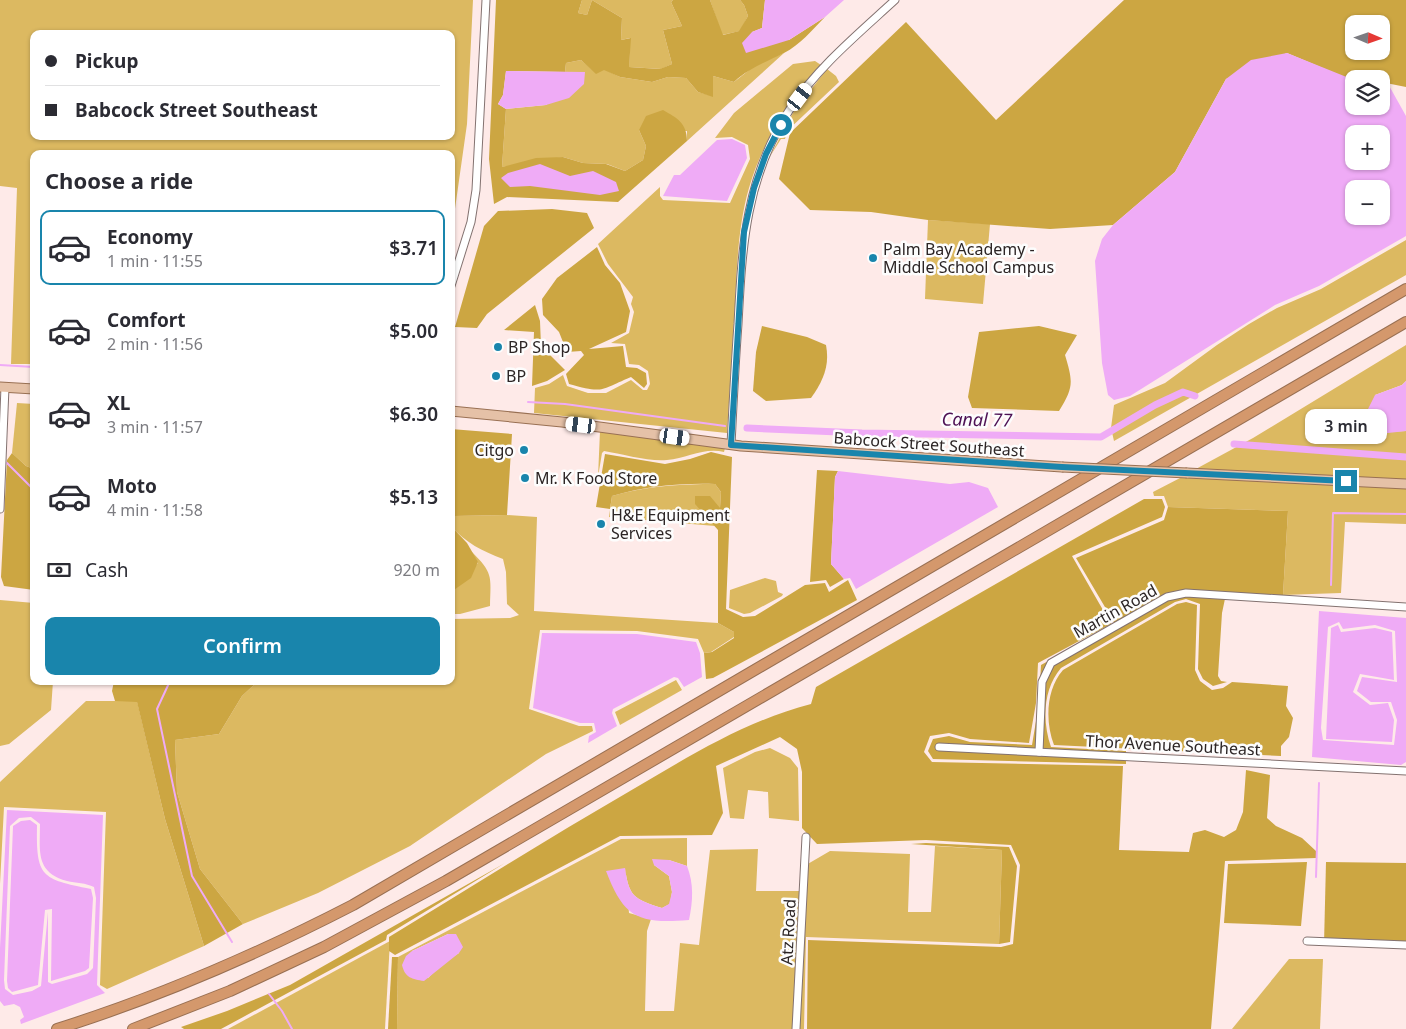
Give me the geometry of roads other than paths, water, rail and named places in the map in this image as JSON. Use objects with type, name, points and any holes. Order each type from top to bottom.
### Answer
[{"type":"highway","points":[[57,1029],[192,981],[300,932],[353,905],[1406,289]]},
{"type":"highway","points":[[133,1029],[230,991],[324,947],[446,881],[1406,322]]},
{"type":"main road","points":[[2,387],[30,389]]},
{"type":"main road","name":"Babcock Street Southeast","points":[[455,411],[554,421],[731,445],[1062,467],[1406,484]]},
{"type":"street","points":[[455,273],[471,222],[476,190],[486,0]]},
{"type":"street","points":[[731,445],[743,241],[752,190],[760,168],[790,109],[819,72],[895,0]]},
{"type":"street","points":[[0,509],[2,387]]},
{"type":"street","name":"Martin Road","points":[[1039,752],[1042,682],[1052,663],[1167,597],[1186,593],[1406,607]]},
{"type":"street","name":"Thor Avenue Southeast","points":[[938,747],[1406,771]]},
{"type":"street","name":"Atz Road","points":[[796,1029],[806,836]]},
{"type":"street","points":[[1307,941],[1406,945]]},
{"type":"waterway","points":[[0,365],[30,367]]},
{"type":"waterway","name":"Canal 77","points":[[747,428],[862,433],[1101,437],[1155,405],[1183,392],[1195,396]]},
{"type":"waterway","points":[[528,402],[565,404],[725,426]]},
{"type":"waterway","name":"Canal 77","points":[[1234,444],[1406,457]]},
{"type":"waterway","points":[[7,463],[30,486]]},
{"type":"waterway","points":[[1331,585],[1333,513],[1406,514]]},
{"type":"waterway","points":[[168,685],[157,709],[192,876],[232,942]]},
{"type":"waterway","points":[[1316,877],[1319,783]]},
{"type":"waterway","points":[[269,994],[282,1011],[292,1029]]},
{"type":"place","name":"Palm Bay Academy - Middle School Campus","points":[[873,258]]},
{"type":"place","name":"BP Shop","points":[[498,347]]},
{"type":"place","name":"BP","points":[[496,376]]},
{"type":"place","name":"Citgo","points":[[524,450]]},
{"type":"place","name":"Mr. K Food Store","points":[[525,478]]},
{"type":"place","name":"H&E Equipment Services","points":[[601,524]]}]
